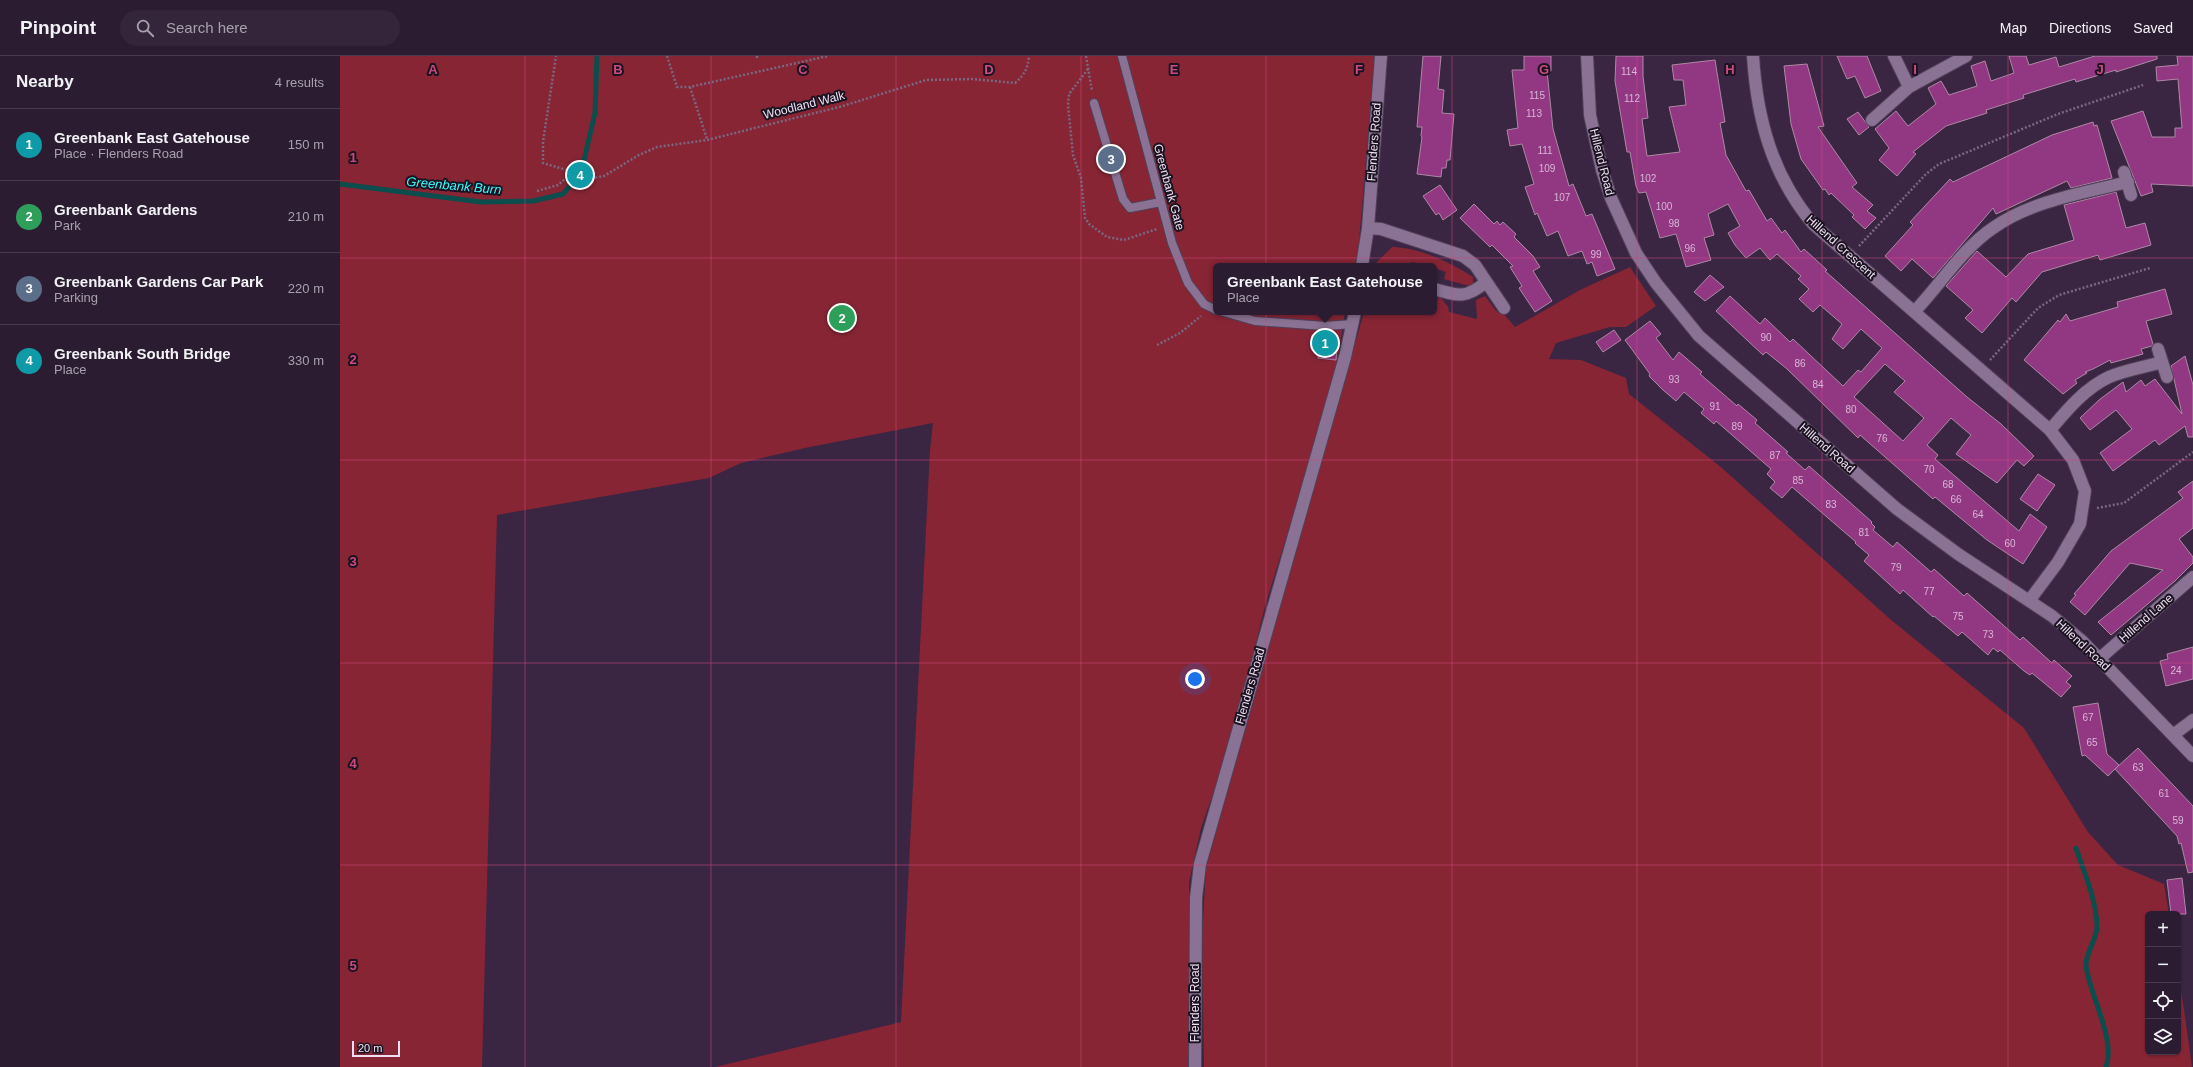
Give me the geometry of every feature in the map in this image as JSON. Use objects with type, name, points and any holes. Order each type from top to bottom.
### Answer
[{"type":"street","name":"Flenders Road","points":[[1362,263],[1368,228],[1381,56]]},
{"type":"street","name":"Hillend Road","points":[[1587,56],[1590,115],[1602,170],[1611,198],[1636,253],[1656,283],[1699,336],[1897,509],[1958,554],[2030,601],[2082,641],[2193,756]]},
{"type":"street","points":[[1894,56],[1909,87]]},
{"type":"street","points":[[1872,120],[1909,87],[1966,56]]},
{"type":"street","name":"Hillend Crescent","points":[[1757,57],[1760,112],[1771,156],[1796,204],[1813,224],[1980,371],[2050,430],[2073,460],[2085,491],[2080,524],[2058,562],[2030,601]]},
{"type":"street","points":[[1914,312],[1974,244],[1992,228],[2007,218],[2052,201],[2126,177],[2131,195]]},
{"type":"street","points":[[1368,228],[1381,229],[1453,251],[1463,256],[1475,266],[1504,308]]},
{"type":"street","points":[[1437,290],[1456,295],[1467,295],[1486,282]]},
{"type":"street","name":"Flenders Road","points":[[1195,1067],[1196,898],[1200,864],[1354,318]]},
{"type":"street","points":[[2158,350],[2167,377]]},
{"type":"street","points":[[2050,430],[2080,397],[2095,385],[2110,377],[2162,362]]},
{"type":"street","name":"Hillend Lane","points":[[2099,659],[2193,577]]},
{"type":"street","points":[[2173,736],[2193,720]]},
{"type":"lane","name":"Greenbank Gate","points":[[1122,56],[1172,243],[1188,283],[1198,297],[1213,309]]},
{"type":"lane","points":[[1094,104],[1122,198],[1130,208],[1161,202]]},
{"type":"lane","points":[[1234,315],[1255,321],[1325,326],[1354,318]]},
{"type":"path","name":"Woodland Walk","points":[[556,56],[543,142],[544,163],[573,172],[588,179],[604,176],[639,155],[657,147],[707,140],[843,106],[926,80],[972,79],[1015,82],[1024,75],[1028,66],[1029,56]]},
{"type":"path","points":[[667,56],[677,87],[690,87],[828,56]]},
{"type":"path","points":[[1086,56],[1094,104]]},
{"type":"path","points":[[1088,69],[1069,94],[1068,105],[1073,155],[1081,178],[1085,218],[1089,224],[1108,237],[1124,240],[1167,225]]},
{"type":"path","points":[[1851,256],[1926,174],[1939,164],[2058,114],[2143,85]]},
{"type":"path","points":[[690,87],[707,140]]},
{"type":"path","points":[[537,191],[558,185],[573,172]]},
{"type":"path","points":[[1980,371],[2038,308],[2059,295],[2150,268]]},
{"type":"path","points":[[1157,344],[1180,332],[1213,309]]},
{"type":"path","points":[[2082,508],[2110,507],[2124,504],[2193,452]]},
{"type":"shaded area","points":[[340,56],[1375,56],[1358,253],[1355,263],[1213,263],[1213,315],[1345,315],[1334,383],[1265,606],[1234,733],[1201,828],[1189,882],[1189,1067],[715,1067],[901,1022],[930,450],[933,423],[805,448],[741,463],[709,478],[497,515],[482,1067],[340,1067]]},
{"type":"shaded area","points":[[1392,247],[1413,250],[1455,266],[1473,277],[1473,283],[1469,286],[1444,279],[1446,272],[1437,269],[1437,263],[1376,263]]},
{"type":"shaded area","points":[[1630,267],[1656,306],[1626,327],[1610,327],[1556,343],[1549,359],[1581,360],[1626,378],[1629,394],[1722,468],[1890,619],[2024,728],[2088,832],[2118,865],[2164,884],[2168,911],[2145,911],[2145,1055],[2181,1055],[2181,988],[2192,1067],[1204,1067],[1202,937],[1206,868],[1363,315],[1437,315],[1437,302],[1439,295],[1448,307],[1449,312],[1477,319],[1476,300],[1485,296],[1496,311],[1502,312],[1515,327],[1580,290]]},
{"type":"building","points":[[1423,56],[1441,56],[1438,89],[1444,90],[1442,113],[1454,114],[1450,160],[1447,160],[1446,168],[1442,168],[1441,177],[1417,174],[1422,137],[1422,127],[1417,127]]},
{"type":"building","points":[[1524,56],[1551,56],[1551,71],[1547,71],[1553,129],[1569,186],[1573,184],[1586,216],[1592,214],[1615,269],[1597,276],[1592,262],[1587,264],[1582,251],[1568,256],[1558,231],[1547,236],[1537,213],[1535,215],[1525,187],[1534,184],[1522,144],[1510,146],[1507,130],[1518,128],[1512,70],[1524,70]]},
{"type":"building","points":[[1616,56],[1643,56],[1643,76],[1648,118],[1642,119],[1647,156],[1680,152],[1669,107],[1686,105],[1683,80],[1674,80],[1672,65],[1715,60],[1725,122],[1720,123],[1726,155],[1746,191],[1749,190],[1767,221],[1771,218],[1782,233],[1785,230],[1801,252],[1804,249],[1827,270],[1825,271],[1967,397],[2001,424],[2034,456],[2024,466],[2017,460],[1997,483],[1956,454],[1971,435],[1951,418],[1927,445],[1938,455],[1935,459],[2019,531],[2030,514],[2047,527],[2023,564],[1987,540],[1935,497],[1933,499],[1860,435],[1858,438],[1786,368],[1766,352],[1763,355],[1716,311],[1730,296],[1760,324],[1765,318],[1790,342],[1793,339],[1843,386],[1858,370],[1861,372],[1882,348],[1861,329],[1843,349],[1832,339],[1842,324],[1820,305],[1813,312],[1799,299],[1809,289],[1798,279],[1801,276],[1777,254],[1770,260],[1760,248],[1746,258],[1735,245],[1728,233],[1740,226],[1728,204],[1708,214],[1714,235],[1704,238],[1711,260],[1686,267],[1676,234],[1660,238],[1646,192],[1639,193],[1636,186],[1630,152],[1627,152],[1615,81]],"holes":[[[1885,364],[1905,381],[1894,392],[1924,418],[1903,441],[1854,397]]]},
{"type":"building","points":[[1837,56],[1867,56],[1881,91],[1865,98],[1855,76],[1847,79]]},
{"type":"building","points":[[2009,56],[2026,56],[2029,65],[2056,57],[2059,67],[2095,56],[2157,56],[2157,59],[2116,72],[2116,70],[2076,82],[2075,79],[2023,95],[2024,98],[1986,110],[1987,113],[1946,126],[1913,152],[1916,154],[1897,176],[1879,160],[1889,148],[1875,129],[1896,111],[1908,126],[1936,104],[1928,88],[1941,81],[1949,95],[1977,86],[1971,66],[1985,61],[1991,81],[2014,73]]},
{"type":"building","points":[[2177,56],[2193,56],[2193,186],[2151,184],[2153,192],[2141,196],[2111,121],[2143,111],[2152,137],[2175,137],[2175,128],[2182,128],[2178,79],[2157,81],[2156,67],[2178,65]]},
{"type":"building","points":[[1807,64],[1824,126],[1818,127],[1857,183],[1852,187],[1873,205],[1867,211],[1876,218],[1865,229],[1852,217],[1854,215],[1831,193],[1829,195],[1825,189],[1823,190],[1801,159],[1791,124],[1784,66]]},
{"type":"building","points":[[1858,112],[1869,127],[1859,135],[1847,119]]},
{"type":"building","points":[[2093,122],[2094,126],[2097,125],[2112,178],[2071,188],[2067,181],[1996,214],[1993,208],[1933,278],[1912,259],[1901,271],[1885,256],[1913,225],[1910,222],[1950,179],[1953,182],[2052,135]]},
{"type":"building","points":[[1440,185],[1457,210],[1443,220],[1439,213],[1436,215],[1423,196]]},
{"type":"building","points":[[2116,192],[2126,228],[2145,223],[2151,245],[2100,260],[2098,255],[2042,272],[2016,302],[2012,298],[1982,333],[1965,318],[1973,310],[1946,286],[1977,251],[2006,277],[2028,254],[2074,240],[2064,205]]},
{"type":"building","points":[[1474,204],[1494,224],[1497,221],[1500,225],[1503,222],[1516,234],[1514,237],[1533,256],[1540,267],[1533,271],[1552,301],[1535,312],[1519,288],[1522,286],[1510,267],[1513,266],[1492,245],[1490,247],[1460,218]]},
{"type":"building","points":[[1710,275],[1724,287],[1705,301],[1694,292]]},
{"type":"building","points":[[2165,289],[2172,314],[2146,321],[2153,344],[2152,346],[2141,349],[2143,354],[2111,363],[2110,360],[2085,372],[2087,373],[2075,380],[2077,383],[2063,394],[2024,360],[2058,320],[2060,322],[2066,314],[2070,321],[2118,307],[2117,302]]},
{"type":"building","points":[[1650,321],[1661,334],[1656,338],[1673,360],[1679,352],[1702,372],[1700,374],[1737,406],[1738,404],[1757,420],[1755,423],[1788,452],[1786,453],[1805,470],[1809,466],[1872,522],[1871,523],[1875,527],[1873,530],[1893,547],[1897,542],[1931,572],[1934,569],[1964,596],[1967,593],[2020,640],[2023,637],[2052,663],[2054,660],[2072,676],[2066,682],[2071,686],[2061,697],[2032,673],[2030,675],[2024,671],[2000,650],[1998,652],[1993,648],[1988,655],[1962,632],[1958,636],[1934,616],[1933,617],[1903,590],[1900,594],[1864,561],[1869,555],[1855,543],[1856,542],[1792,487],[1782,498],[1770,488],[1775,482],[1767,474],[1771,469],[1716,421],[1714,424],[1701,413],[1704,409],[1684,392],[1676,401],[1649,376],[1650,374],[1625,340]]},
{"type":"building","points":[[1614,330],[1621,340],[1603,352],[1596,342]]},
{"type":"building","points":[[1312,335],[1338,337],[1336,360],[1318,358],[1319,349],[1311,348]]},
{"type":"building","points":[[2185,356],[2193,385],[2193,437],[2188,437],[2185,426],[2159,445],[2155,440],[2113,471],[2100,453],[2132,429],[2116,410],[2090,430],[2080,418],[2099,400],[2123,382],[2126,392],[2141,380],[2145,386],[2155,379],[2182,414],[2171,366]]},
{"type":"building","points":[[2038,474],[2055,485],[2037,511],[2020,499]]},
{"type":"building","points":[[2193,481],[2193,528],[2179,539],[2193,557],[2193,563],[2175,581],[2111,635],[2098,622],[2163,570],[2130,563],[2085,615],[2070,602],[2076,595],[2074,594],[2111,551],[2183,498],[2178,492]]},
{"type":"building","points":[[2193,647],[2193,679],[2166,686],[2160,661],[2168,659],[2167,654]]},
{"type":"building","points":[[2098,703],[2107,754],[2119,765],[2108,776],[2085,755],[2082,756],[2073,707]]},
{"type":"building","points":[[2138,748],[2193,806],[2193,872],[2188,873],[2181,843],[2179,844],[2177,836],[2115,769]]},
{"type":"building","points":[[2182,878],[2186,914],[2181,914],[2181,911],[2171,911],[2167,880]]},
{"type":"waterway","name":"Greenbank Burn","points":[[340,184],[481,202],[533,201],[563,194],[581,173],[595,113],[597,56]]},
{"type":"waterway","points":[[2076,848],[2089,886],[2096,915],[2097,930],[2087,956],[2086,966],[2088,978],[2108,1044],[2106,1067]]},
{"type":"place","name":"Greenbank Gardens Car Park","points":[[1111,159]]},
{"type":"place","name":"Greenbank South Bridge","points":[[580,175]]},
{"type":"place","name":"Greenbank Gardens","points":[[842,318]]},
{"type":"place","name":"Greenbank East Gatehouse","points":[[1325,343]]}]
